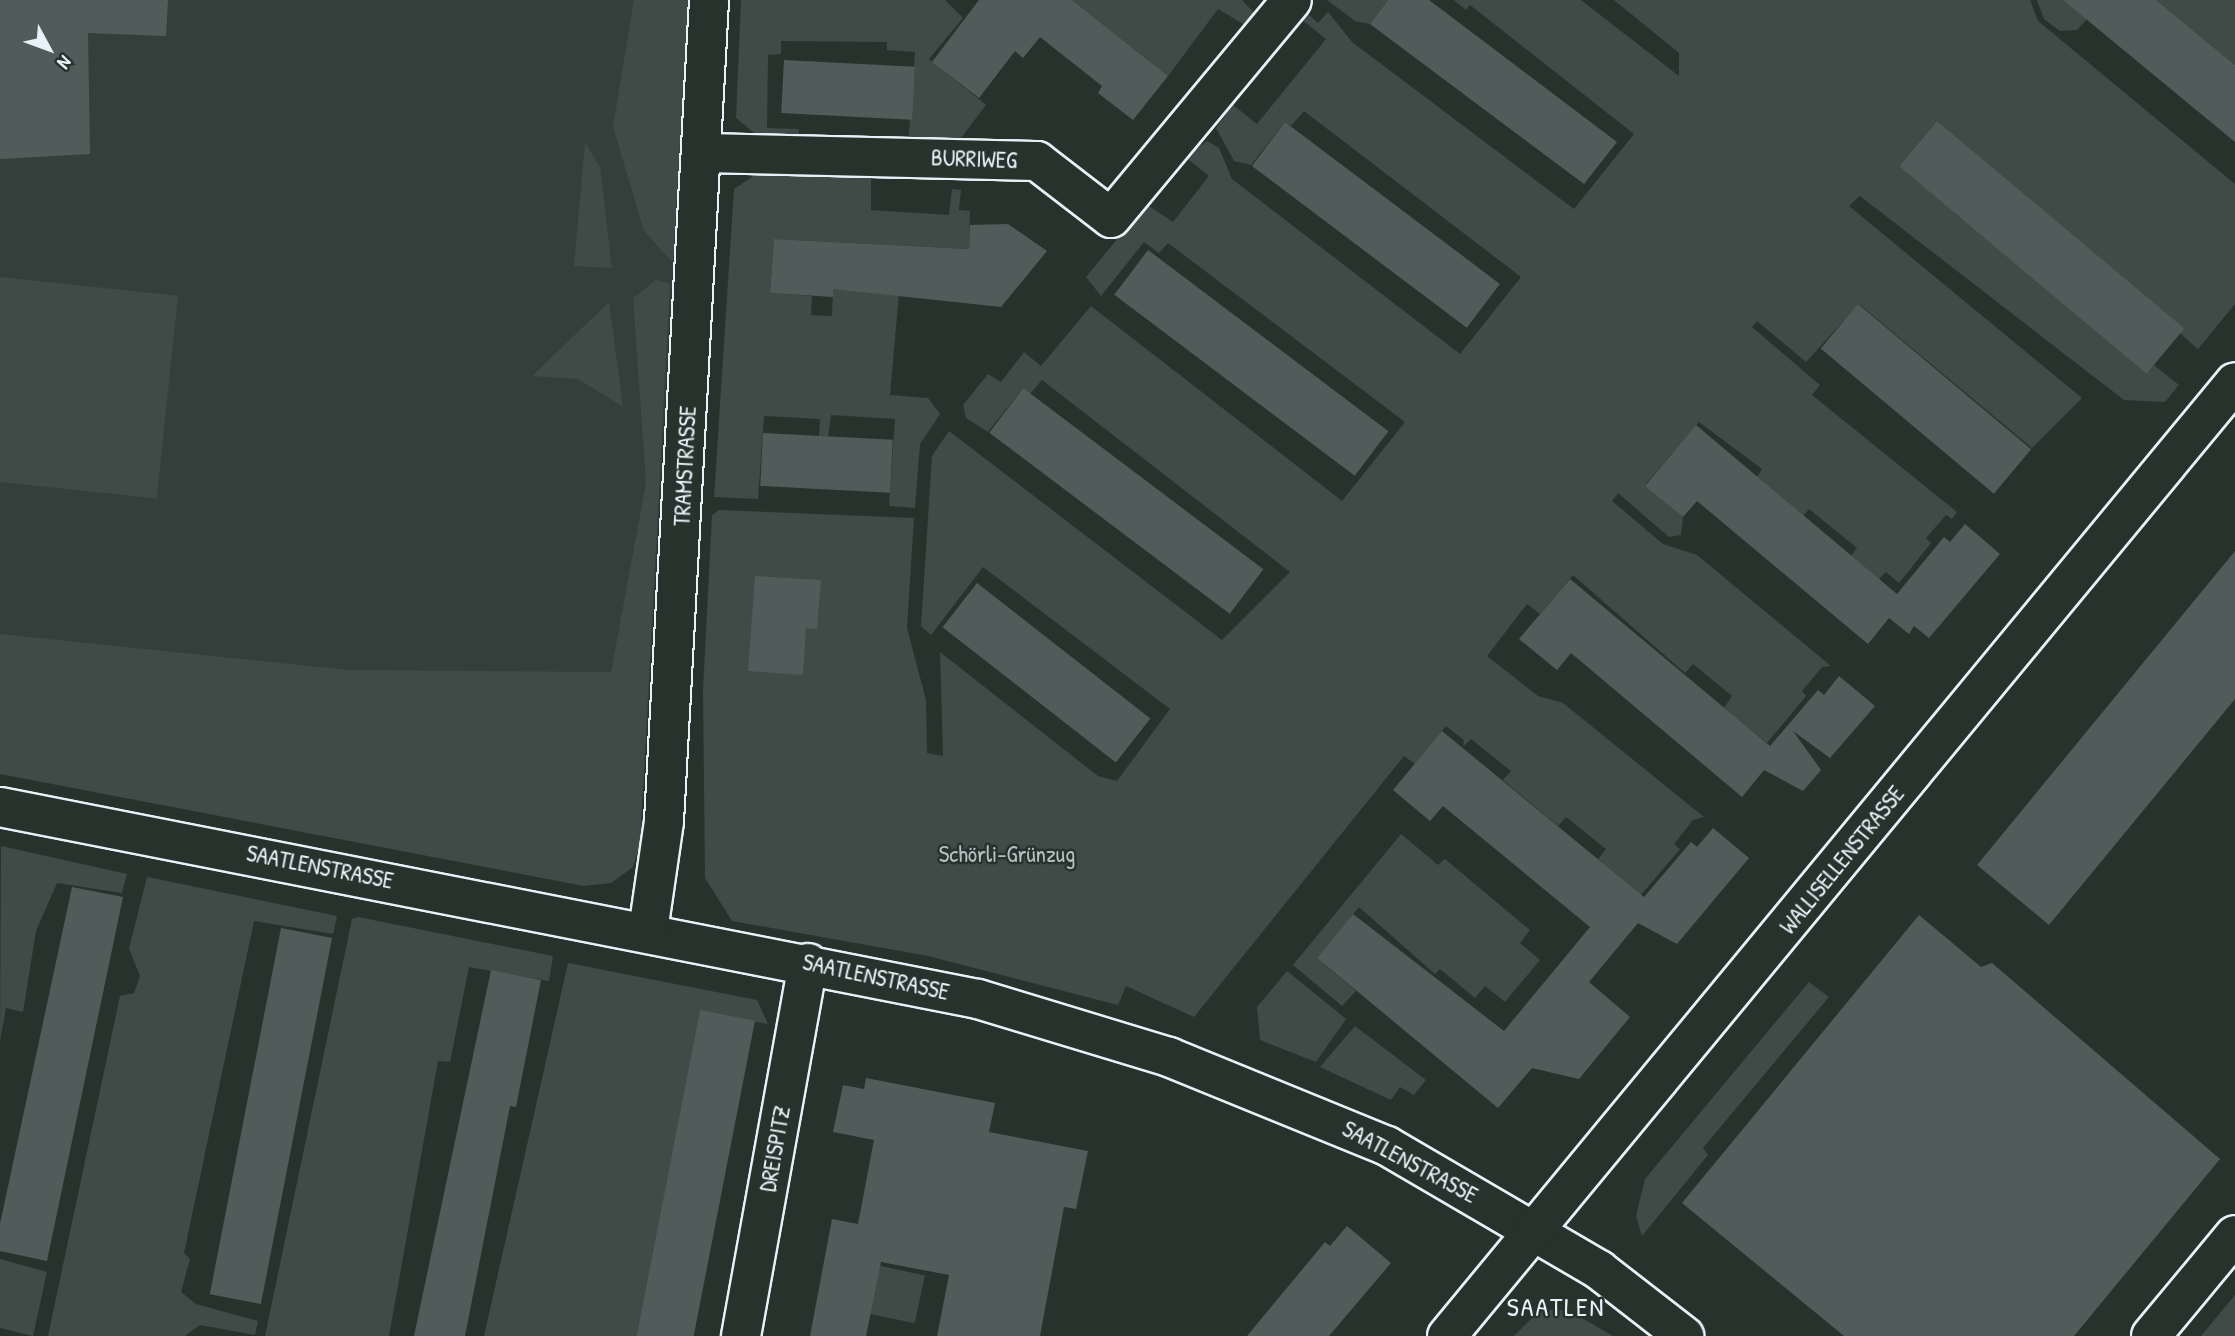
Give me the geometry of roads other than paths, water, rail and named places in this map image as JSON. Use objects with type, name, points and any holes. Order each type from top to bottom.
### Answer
[{"type":"street","name":"TRAMSTRASSE","points":[[648,931],[664,821],[704,153],[709,0]]},
{"type":"street","name":"BURRIWEG","points":[[704,153],[1037,161],[1111,218],[1292,0]]},
{"type":"street","name":"WALLISELLENSTRASSE","points":[[1447,1336],[2235,382]]},
{"type":"street","name":"SAATLENSTRASSE","points":[[0,807],[808,962],[978,999],[1282,1098],[1387,1146],[1535,1231],[1684,1336]]},
{"type":"street","name":"DREISPITZ","points":[[741,1336],[808,962]]},
{"type":"street","points":[[2151,1336],[2235,1235]]},
{"type":"district","name":"SAATLEN","points":[[1556,1307]]},
{"type":"park label","name":"Schörli-Grünzug","points":[[1007,854]]}]
